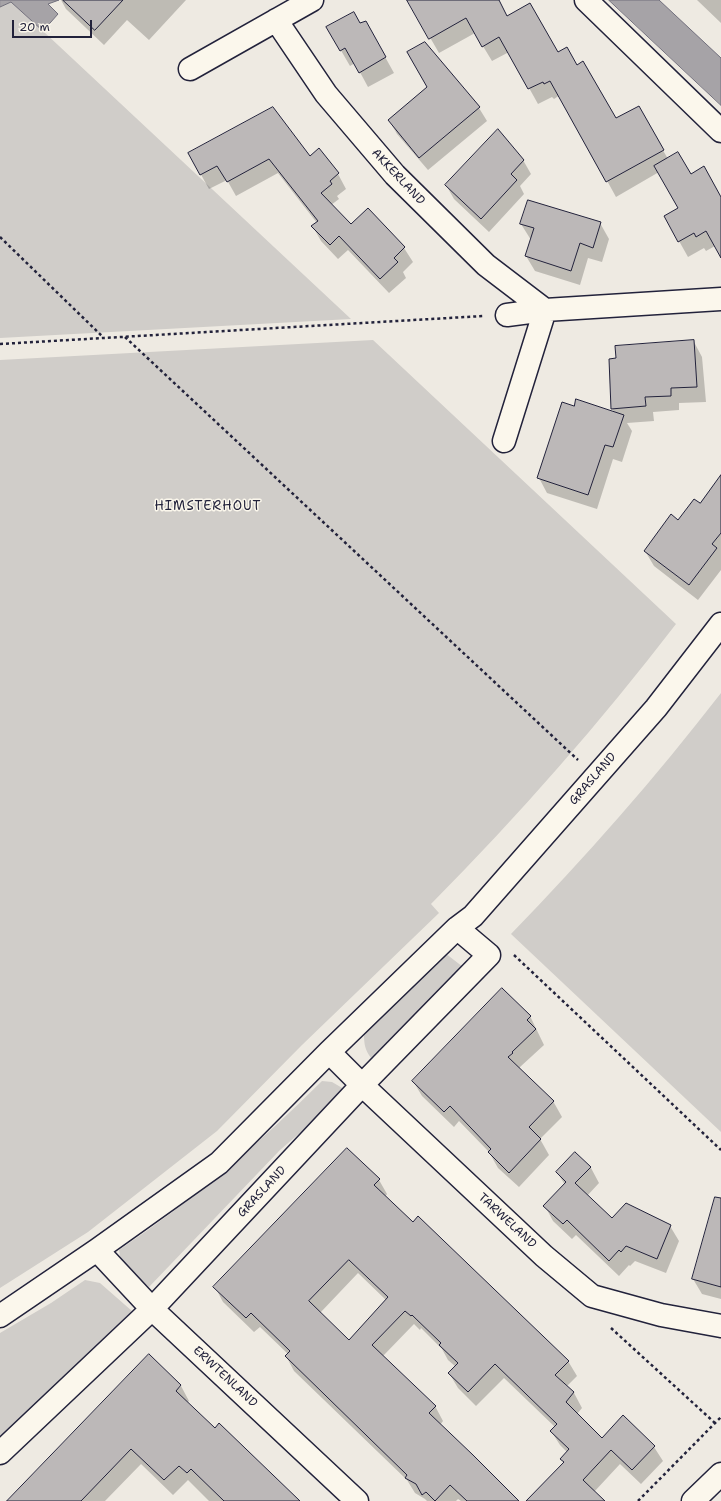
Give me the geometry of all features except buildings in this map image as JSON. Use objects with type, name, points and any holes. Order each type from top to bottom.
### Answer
[{"type":"street","points":[[190,69],[312,0]]},
{"type":"street","points":[[586,0],[721,131]]},
{"type":"street","name":"AKKERLAND","points":[[276,20],[326,94],[395,175],[486,265],[545,310]]},
{"type":"street","points":[[506,315],[545,310],[721,299]]},
{"type":"street","points":[[504,441],[545,310]]},
{"type":"street","name":"GRASLAND","points":[[0,1316],[97,1250],[219,1163],[329,1052],[457,928],[473,916],[656,708],[721,624]]},
{"type":"street","name":"GRASLAND","points":[[0,1453],[152,1309],[362,1086],[489,955],[457,928]]},
{"type":"street","name":"TARWELAND","points":[[329,1052],[362,1086],[544,1256],[592,1296],[661,1315],[721,1326]]},
{"type":"street","name":"ERWTENLAND","points":[[97,1250],[152,1309],[357,1501]]},
{"type":"street","points":[[693,1501],[721,1474]]},
{"type":"path","points":[[0,237],[104,338]]},
{"type":"path","points":[[0,344],[506,315]]},
{"type":"path","points":[[125,337],[595,777]]},
{"type":"path","points":[[513,954],[721,1150]]},
{"type":"path","points":[[592,1296],[610,1327],[715,1423]]},
{"type":"path","points":[[638,1501],[721,1417]]},
{"type":"shaded area","points":[[0,0],[59,0],[48,4],[58,14],[43,31],[11,2],[0,7]]},
{"type":"shaded area","points":[[609,0],[659,0],[721,58],[721,105]]},
{"type":"shaded area","points":[[11,2],[351,319],[0,338],[0,7]]},
{"type":"shaded area","points":[[373,340],[676,624],[618,697],[558,768],[496,837],[431,904],[439,913],[302,1045],[217,1131],[88,1232],[0,1288],[0,360]]},
{"type":"shaded area","points":[[721,693],[721,1132],[511,934],[566,876],[619,816]]},
{"type":"shaded area","points":[[445,953],[463,967],[371,1058],[365,1047],[364,1034]]},
{"type":"shaded area","points":[[322,1081],[332,1082],[344,1089],[309,1125],[280,1150],[149,1287],[121,1263],[119,1250],[173,1212],[225,1170],[274,1127]]},
{"type":"shaded area","points":[[85,1280],[100,1283],[132,1311],[0,1438],[0,1333],[51,1303]]},
{"type":"district","name":"HIMSTERHOUT","points":[[208,507]]}]
